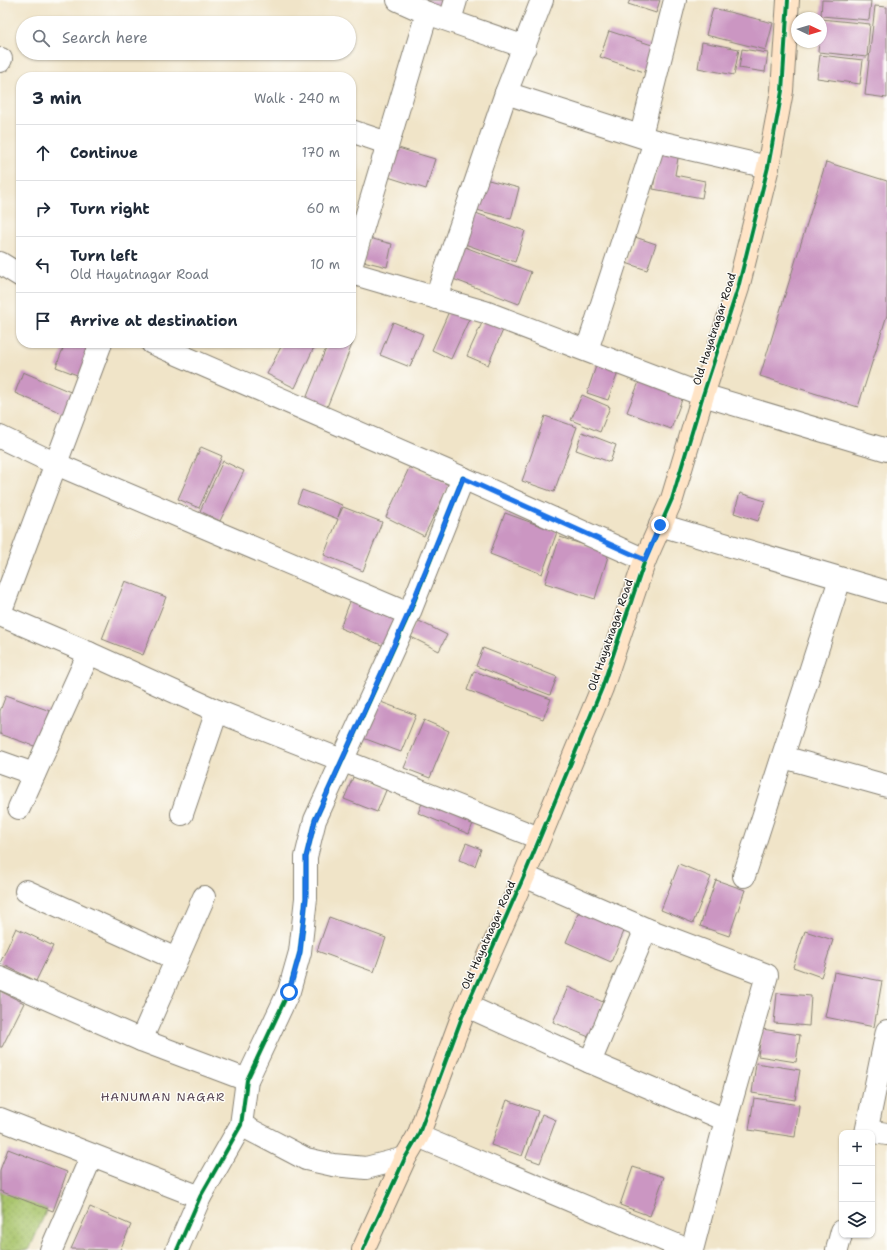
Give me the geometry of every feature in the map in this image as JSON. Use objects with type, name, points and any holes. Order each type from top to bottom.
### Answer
[{"type":"street","points":[[398,0],[427,12],[453,10],[525,47]]},
{"type":"street","points":[[436,298],[506,93],[542,0]]},
{"type":"street","points":[[587,350],[648,138],[675,0]]},
{"type":"street","name":"Old Hayatnagar Road","points":[[363,1250],[405,1158],[418,1136],[467,1006],[524,876],[602,688],[645,560],[672,499],[703,395],[738,288],[768,167],[782,91],[788,0]]},
{"type":"street","points":[[356,250],[427,12]]},
{"type":"street","points":[[506,93],[648,138],[768,167]]},
{"type":"street","points":[[356,133],[387,143]]},
{"type":"street","points":[[0,263],[16,273]]},
{"type":"street","points":[[356,274],[485,312],[703,395],[887,450]]},
{"type":"street","points":[[99,348],[0,614],[217,711],[539,838]]},
{"type":"street","points":[[164,348],[463,478],[645,560]]},
{"type":"street","points":[[0,438],[56,464],[408,614]]},
{"type":"street","points":[[177,1250],[200,1197],[241,1125],[247,1080],[289,992],[300,952],[306,898],[306,857],[315,820],[408,614],[463,478]]},
{"type":"street","points":[[660,525],[887,592]]},
{"type":"street","points":[[744,876],[840,579]]},
{"type":"street","points":[[19,808],[89,653]]},
{"type":"street","points":[[182,814],[217,711]]},
{"type":"street","points":[[783,757],[887,786]]},
{"type":"street","points":[[0,762],[34,774]]},
{"type":"street","points":[[524,876],[646,929],[767,975],[726,1120],[692,1250]]},
{"type":"street","points":[[26,891],[176,959]]},
{"type":"street","points":[[141,1040],[204,897]]},
{"type":"street","points":[[590,1062],[646,929]]},
{"type":"street","points":[[0,978],[141,1040],[247,1080]]},
{"type":"street","points":[[467,1006],[590,1062],[726,1120]]},
{"type":"street","points":[[874,1130],[887,1032]]},
{"type":"street","points":[[0,1119],[200,1197]]},
{"type":"street","points":[[241,1125],[306,1159],[333,1165],[366,1168],[405,1158]]},
{"type":"street","points":[[418,1136],[688,1250]]},
{"type":"street","points":[[51,1250],[92,1155]]},
{"type":"street","points":[[837,1250],[840,1238]]},
{"type":"green space","points":[[0,1188],[47,1209],[29,1250],[0,1250]]},
{"type":"building","points":[[406,0],[448,0],[445,13]]},
{"type":"building","points":[[630,0],[660,0],[656,13],[628,4]]},
{"type":"building","points":[[822,0],[871,1],[869,20],[827,16],[827,12],[821,12]]},
{"type":"building","points":[[875,6],[887,7],[887,98],[865,95]]},
{"type":"building","points":[[713,8],[773,23],[766,50],[706,35]]},
{"type":"building","points":[[827,20],[870,24],[867,57],[818,52],[818,48],[827,48]]},
{"type":"building","points":[[609,31],[655,46],[647,73],[600,57]]},
{"type":"building","points":[[702,42],[739,49],[734,75],[698,68]]},
{"type":"building","points":[[742,49],[768,53],[765,72],[739,68]]},
{"type":"building","points":[[820,55],[863,60],[860,84],[817,78]]},
{"type":"building","points":[[661,143],[680,147],[675,175],[705,181],[702,198],[653,189]]},
{"type":"building","points":[[395,147],[435,159],[426,189],[385,176]]},
{"type":"building","points":[[826,162],[887,181],[887,315],[858,407],[760,376]]},
{"type":"building","points":[[481,178],[519,188],[511,219],[473,209]]},
{"type":"building","points":[[473,212],[525,231],[515,262],[462,243]]},
{"type":"building","points":[[635,237],[656,244],[647,270],[626,263]]},
{"type":"building","points":[[369,238],[392,244],[387,267],[363,261]]},
{"type":"building","points":[[465,247],[531,272],[519,304],[453,279]]},
{"type":"building","points":[[450,309],[470,317],[451,359],[432,350]]},
{"type":"building","points":[[486,314],[506,323],[488,365],[467,356]]},
{"type":"building","points":[[393,322],[423,334],[410,367],[380,355]]},
{"type":"building","points":[[63,348],[96,348],[85,378],[56,367]]},
{"type":"building","points":[[280,348],[314,348],[295,388],[267,374]]},
{"type":"building","points":[[326,348],[351,348],[327,407],[306,399]]},
{"type":"building","points":[[598,360],[620,367],[608,400],[587,393]]},
{"type":"building","points":[[23,372],[80,396],[71,417],[15,393]]},
{"type":"building","points":[[641,377],[684,394],[671,429],[627,412]]},
{"type":"building","points":[[582,395],[610,407],[600,432],[571,420]]},
{"type":"building","points":[[545,416],[577,427],[554,492],[522,481]]},
{"type":"building","points":[[582,432],[616,445],[610,462],[576,450]]},
{"type":"building","points":[[201,447],[222,456],[199,508],[178,499]]},
{"type":"building","points":[[223,461],[244,471],[220,521],[200,511]]},
{"type":"building","points":[[410,466],[449,485],[424,536],[386,517]]},
{"type":"building","points":[[302,490],[342,505],[338,517],[343,507],[382,522],[363,571],[324,555],[338,519],[297,503]]},
{"type":"building","points":[[740,493],[765,501],[758,521],[734,513]]},
{"type":"building","points":[[505,513],[557,532],[542,574],[490,554]]},
{"type":"building","points":[[560,537],[609,553],[595,599],[545,583]]},
{"type":"building","points":[[125,581],[166,597],[143,655],[102,639]]},
{"type":"building","points":[[351,599],[395,617],[384,646],[340,628]]},
{"type":"building","points":[[417,620],[447,635],[439,651],[409,636]]},
{"type":"building","points":[[483,648],[557,677],[550,695],[476,666]]},
{"type":"building","points":[[474,671],[551,699],[543,719],[467,690]]},
{"type":"building","points":[[6,695],[50,711],[37,747],[0,734],[0,711]]},
{"type":"building","points":[[378,701],[416,715],[401,752],[363,738]]},
{"type":"building","points":[[424,720],[449,731],[430,778],[404,768]]},
{"type":"building","points":[[354,775],[387,788],[377,812],[344,799]]},
{"type":"building","points":[[425,796],[475,818],[469,834],[418,813]]},
{"type":"building","points":[[466,843],[481,849],[475,866],[459,860]]},
{"type":"building","points":[[679,864],[711,877],[693,923],[661,910]]},
{"type":"building","points":[[716,880],[745,890],[729,936],[700,926]]},
{"type":"building","points":[[580,909],[625,929],[611,962],[566,942]]},
{"type":"building","points":[[329,917],[386,938],[374,972],[317,951]]},
{"type":"building","points":[[16,928],[53,946],[36,981],[0,963]]},
{"type":"building","points":[[805,931],[833,940],[821,977],[793,967]]},
{"type":"building","points":[[834,972],[882,981],[874,1027],[825,1017]]},
{"type":"building","points":[[568,987],[603,1002],[589,1037],[553,1022]]},
{"type":"building","points":[[0,991],[24,1003],[2,1047],[0,1047]]},
{"type":"building","points":[[777,993],[811,996],[809,1026],[774,1023]]},
{"type":"building","points":[[762,1029],[800,1035],[796,1062],[758,1056]]},
{"type":"building","points":[[756,1063],[800,1070],[795,1100],[752,1093]]},
{"type":"building","points":[[754,1098],[799,1105],[795,1137],[749,1130]]},
{"type":"building","points":[[507,1100],[538,1111],[522,1156],[491,1145]]},
{"type":"building","points":[[542,1114],[556,1120],[540,1163],[526,1158]]},
{"type":"building","points":[[8,1149],[67,1172],[53,1211],[0,1191],[0,1170]]},
{"type":"building","points":[[633,1167],[664,1177],[650,1216],[620,1205]]},
{"type":"building","points":[[90,1207],[131,1225],[120,1250],[71,1249]]},
{"type":"cycle path","points":[[363,1250],[405,1158],[418,1136],[462,1017],[524,876],[602,688],[645,560],[672,499],[703,395],[738,288],[768,167],[782,91],[788,0]]},
{"type":"cycle path","points":[[177,1250],[200,1197],[241,1125],[247,1080],[289,991],[300,952],[306,898],[306,857],[315,820],[409,614],[463,478]]},
{"type":"district","name":"HANUMAN NAGAR","points":[[163,1097]]},
{"type":"route","points":[[289,992],[300,952],[306,898],[306,857],[315,820],[408,614],[463,478],[645,560],[660,525]]}]
